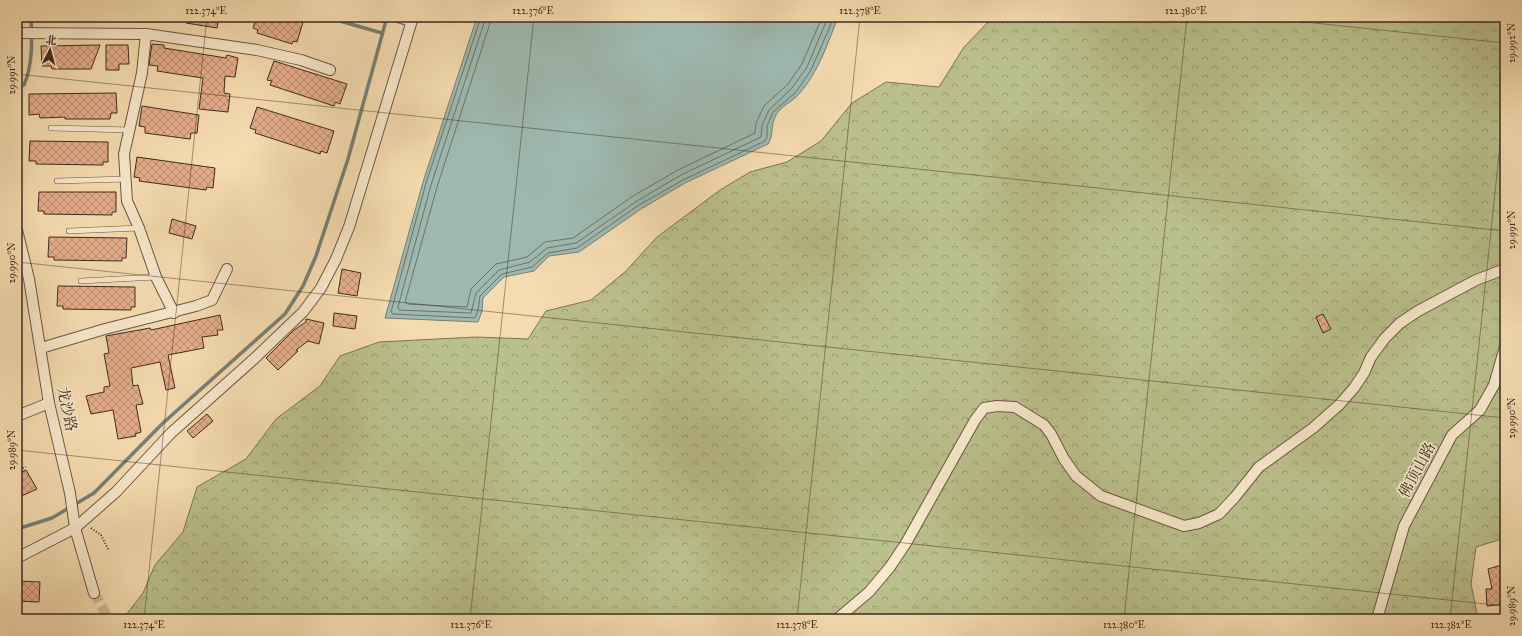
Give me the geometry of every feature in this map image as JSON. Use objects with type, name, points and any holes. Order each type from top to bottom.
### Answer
[{"type":"street","points":[[17,558],[78,525],[116,492],[171,433],[255,358],[303,312],[321,288],[336,259],[349,227],[412,19],[398,17]]},
{"type":"street","points":[[17,33],[146,34],[257,50],[301,60],[330,70]]},
{"type":"street","points":[[146,34],[142,73],[124,154],[127,201],[139,228],[156,277],[174,312]]},
{"type":"street","name":"龙沙路","points":[[17,230],[29,279],[42,348],[49,403],[94,593]]},
{"type":"street","points":[[42,348],[105,329],[174,312],[212,300],[227,269]]},
{"type":"street","points":[[837,619],[869,592],[890,567],[906,543],[964,439],[984,408],[997,406],[1015,407],[1044,425],[1076,476],[1101,496],[1184,526],[1200,523],[1219,514],[1260,467],[1312,428],[1339,405],[1354,388],[1371,357],[1385,338],[1400,323],[1418,311],[1476,280],[1505,269]]},
{"type":"street","name":"佛顶山路","points":[[1377,619],[1404,526],[1452,435],[1480,410],[1494,385],[1505,347]]},
{"type":"street","points":[[17,416],[49,403]]},
{"type":"lane","points":[[51,128],[130,130]]},
{"type":"lane","points":[[57,181],[126,179]]},
{"type":"lane","points":[[69,231],[139,228]]},
{"type":"lane","points":[[81,281],[156,277]]},
{"type":"path","points":[[17,470],[26,467]]},
{"type":"path","points":[[78,525],[101,535],[109,551]]},
{"type":"green space","points":[[993,17],[1505,17],[1505,538],[1476,547],[1471,584],[1478,619],[123,619],[143,593],[155,565],[183,532],[197,487],[246,459],[276,419],[320,386],[340,356],[379,342],[476,337],[528,339],[546,311],[591,300],[626,271],[657,237],[720,190],[750,172],[787,162],[821,141],[852,103],[886,82],[939,87],[964,47]]},
{"type":"water","points":[[477,17],[838,17],[822,57],[812,77],[799,94],[776,115],[768,144],[685,183],[641,209],[579,252],[549,256],[534,271],[504,277],[483,298],[482,311],[478,322],[385,318],[423,182]]},
{"type":"building","points":[[187,17],[219,17],[217,28],[186,23]]},
{"type":"building","points":[[257,17],[286,17],[303,22],[297,42],[293,41],[292,44],[257,33],[258,30],[253,28]]},
{"type":"building","points":[[152,44],[164,45],[164,48],[226,58],[227,55],[238,58],[235,77],[225,76],[224,93],[230,94],[228,112],[199,109],[203,78],[157,71],[158,66],[149,65]]},
{"type":"building","points":[[100,45],[91,69],[52,69],[51,66],[42,66],[41,46]]},
{"type":"building","points":[[106,45],[128,45],[129,64],[119,64],[119,70],[106,70]]},
{"type":"building","points":[[274,61],[347,84],[340,104],[335,102],[334,106],[270,85],[272,81],[267,80]]},
{"type":"building","points":[[116,93],[117,113],[111,113],[110,119],[65,119],[65,117],[40,118],[39,114],[29,115],[29,94]]},
{"type":"building","points":[[142,106],[199,115],[197,133],[191,133],[190,139],[145,133],[145,127],[139,126]]},
{"type":"building","points":[[257,107],[334,131],[327,153],[321,151],[320,154],[255,133],[256,130],[250,128]]},
{"type":"building","points":[[30,141],[108,142],[108,162],[103,162],[103,165],[36,164],[36,161],[29,161]]},
{"type":"building","points":[[137,157],[215,168],[213,188],[207,187],[206,190],[139,181],[140,178],[134,177]]},
{"type":"building","points":[[39,192],[116,192],[116,212],[112,212],[112,215],[44,214],[44,211],[38,211]]},
{"type":"building","points":[[172,219],[196,226],[192,239],[169,233]]},
{"type":"building","points":[[49,237],[127,238],[126,258],[122,258],[122,261],[54,260],[54,257],[48,257]]},
{"type":"building","points":[[342,269],[361,273],[357,296],[338,293]]},
{"type":"building","points":[[58,286],[135,287],[135,307],[131,307],[131,310],[63,309],[63,306],[57,306]]},
{"type":"building","points":[[334,313],[357,316],[355,329],[333,326]]},
{"type":"building","points":[[1323,314],[1331,329],[1323,333],[1316,317]]},
{"type":"building","points":[[220,315],[223,330],[217,330],[218,335],[202,337],[204,348],[168,355],[175,388],[166,390],[160,362],[131,368],[133,386],[138,385],[143,404],[136,405],[141,432],[135,434],[136,436],[118,439],[113,410],[91,414],[86,396],[104,392],[104,387],[110,386],[104,354],[109,353],[106,336],[150,328],[151,330]]},
{"type":"building","points":[[306,319],[324,323],[319,344],[308,341],[296,350],[298,351],[278,370],[266,358],[294,330],[306,322]]},
{"type":"building","points":[[207,414],[213,421],[193,438],[187,431]]},
{"type":"building","points":[[26,470],[37,489],[17,498],[17,474]]},
{"type":"building","points":[[1505,564],[1505,604],[1487,606],[1486,589],[1492,589],[1488,569]]},
{"type":"building","points":[[17,581],[40,582],[39,602],[17,601]]},
{"type":"waterway","points":[[17,88],[24,85],[29,69],[32,43],[31,17]]},
{"type":"waterway","points":[[326,17],[382,33]]},
{"type":"waterway","points":[[17,529],[52,518],[94,493],[163,423],[285,314],[303,286],[316,256],[348,159],[387,17]]},
{"type":"tunnel","points":[[94,593],[109,619]]}]
